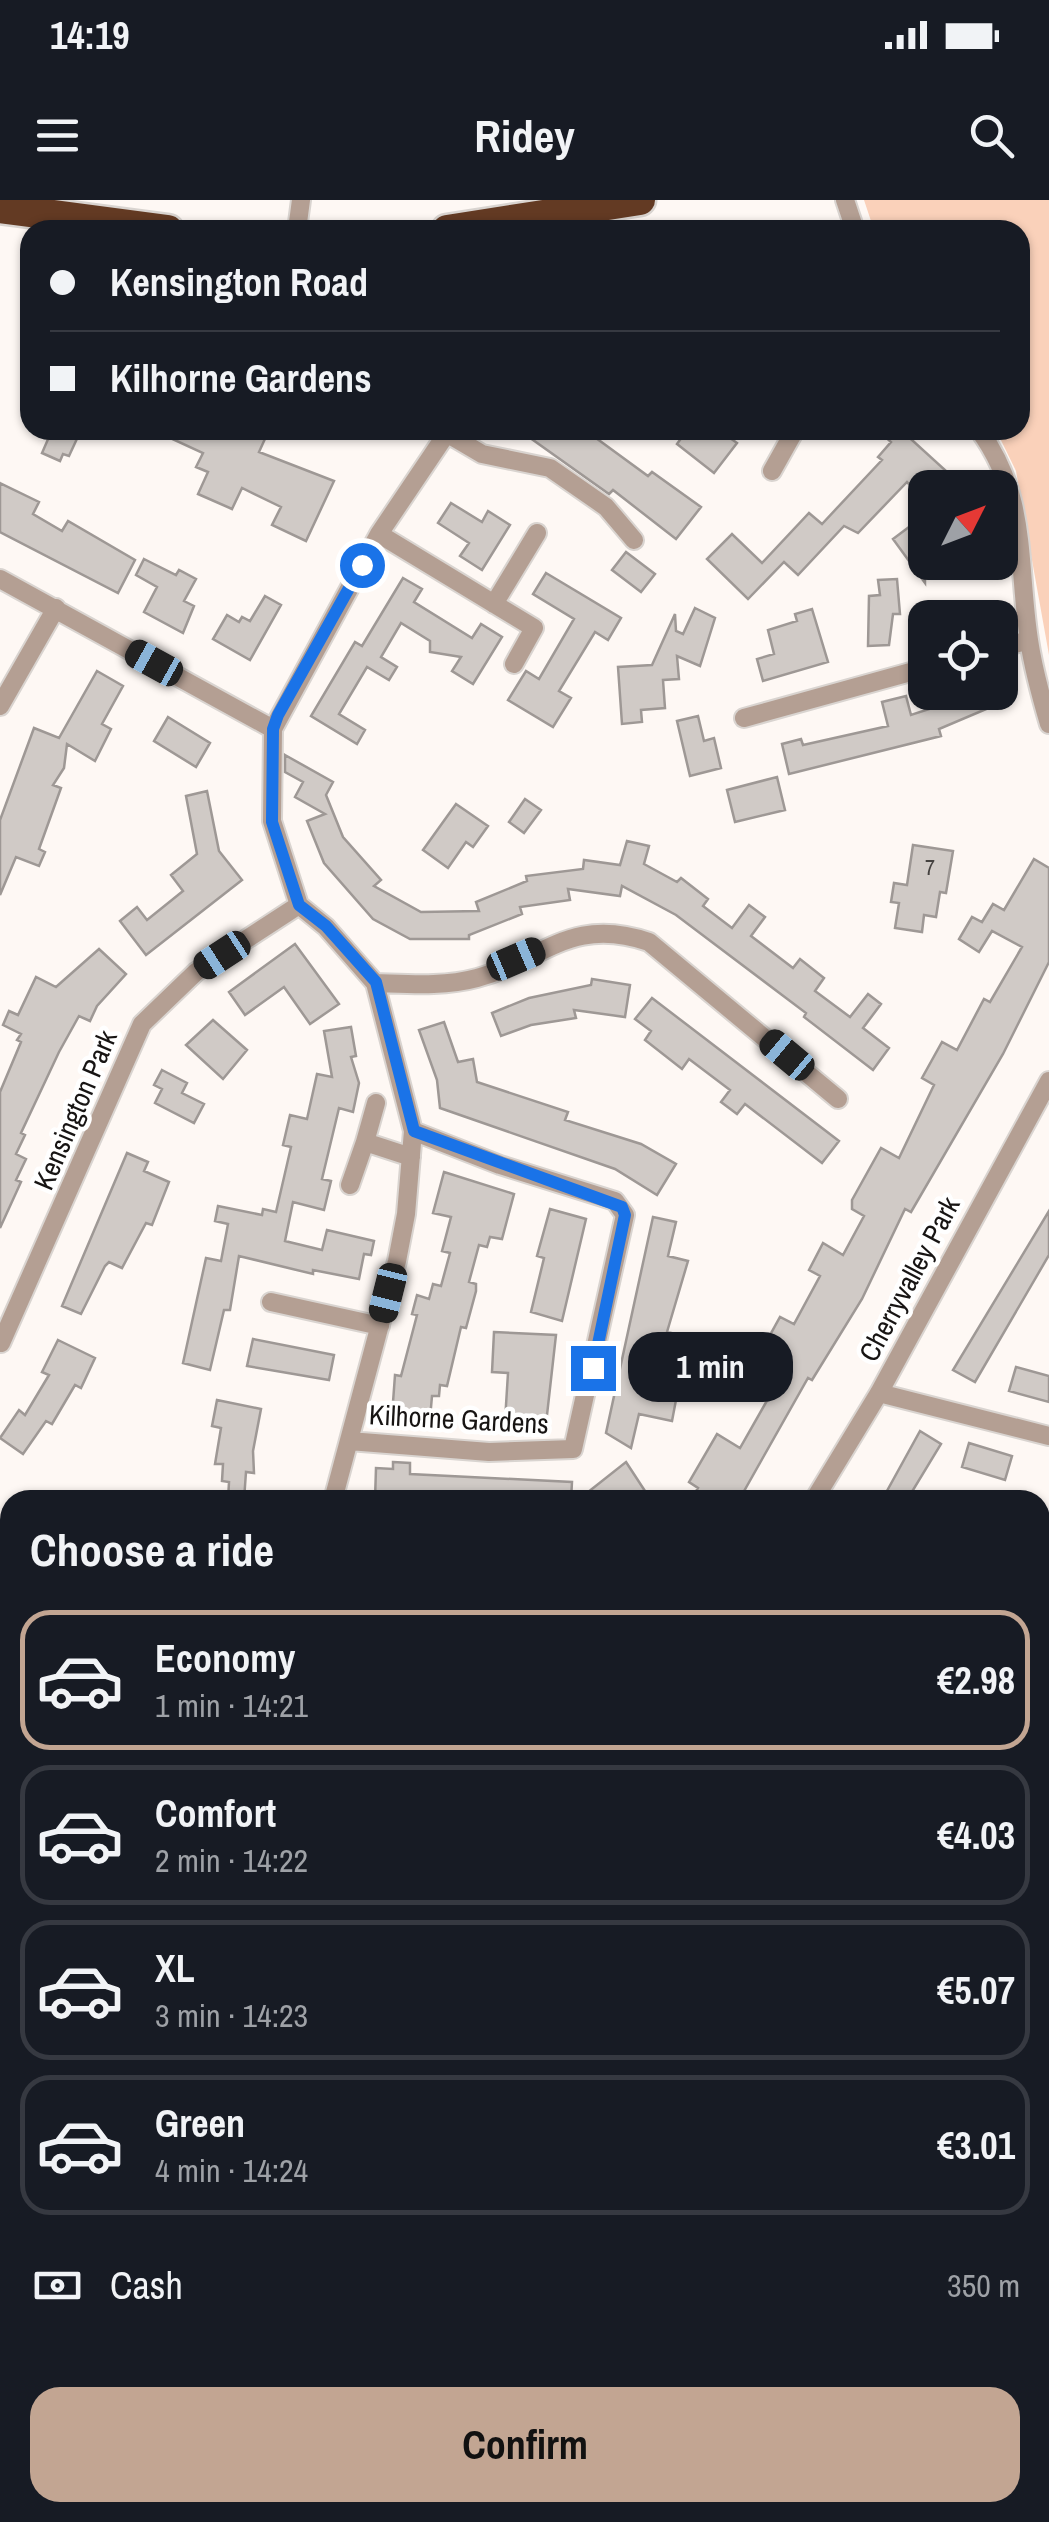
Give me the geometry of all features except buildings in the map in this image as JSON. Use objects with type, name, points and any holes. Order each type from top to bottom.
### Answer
[{"type":"highway","points":[[569,220],[640,200]]},
{"type":"highway","points":[[0,208],[92,220]]},
{"type":"street","points":[[336,1490],[406,1214],[414,1131],[376,982],[326,926],[299,905],[272,822],[273,729],[379,534],[444,440]]},
{"type":"street","points":[[461,440],[482,454],[528,460],[550,468],[606,508],[634,540]]},
{"type":"street","points":[[772,471],[789,440]]},
{"type":"street","points":[[986,440],[1001,460],[1013,500],[1029,640],[1049,724]]},
{"type":"street","points":[[494,604],[537,533]]},
{"type":"street","points":[[379,534],[534,628],[514,664]]},
{"type":"street","points":[[0,579],[273,729]]},
{"type":"street","points":[[0,706],[56,608]]},
{"type":"street","points":[[1018,643],[1029,640]]},
{"type":"street","points":[[744,718],[908,673]]},
{"type":"street","name":"Kensington Park","points":[[1,1344],[142,1024],[196,972],[299,905]]},
{"type":"street","points":[[376,982],[442,984],[480,978],[557,942],[626,934],[648,942],[838,1098]]},
{"type":"street","name":"Cherryvalley Park","points":[[820,1490],[879,1392],[1049,1081]]},
{"type":"street","points":[[350,1185],[376,1104]]},
{"type":"street","name":"Kilhorne Gardens","points":[[349,1441],[489,1452],[573,1449],[625,1215],[615,1201],[500,1165],[414,1131]]},
{"type":"street","points":[[365,1142],[411,1157]]},
{"type":"street","points":[[271,1302],[380,1326]]},
{"type":"street","points":[[879,1392],[1049,1436]]},
{"type":"shaded area","points":[[864,200],[1049,200],[1049,655],[1018,470],[1001,440],[1030,440],[1030,220],[871,220]]},
{"type":"route","points":[[362,565],[273,729],[272,822],[299,905],[326,926],[376,982],[414,1131],[500,1165],[615,1201],[622,1207],[625,1215],[593,1368]]}]
